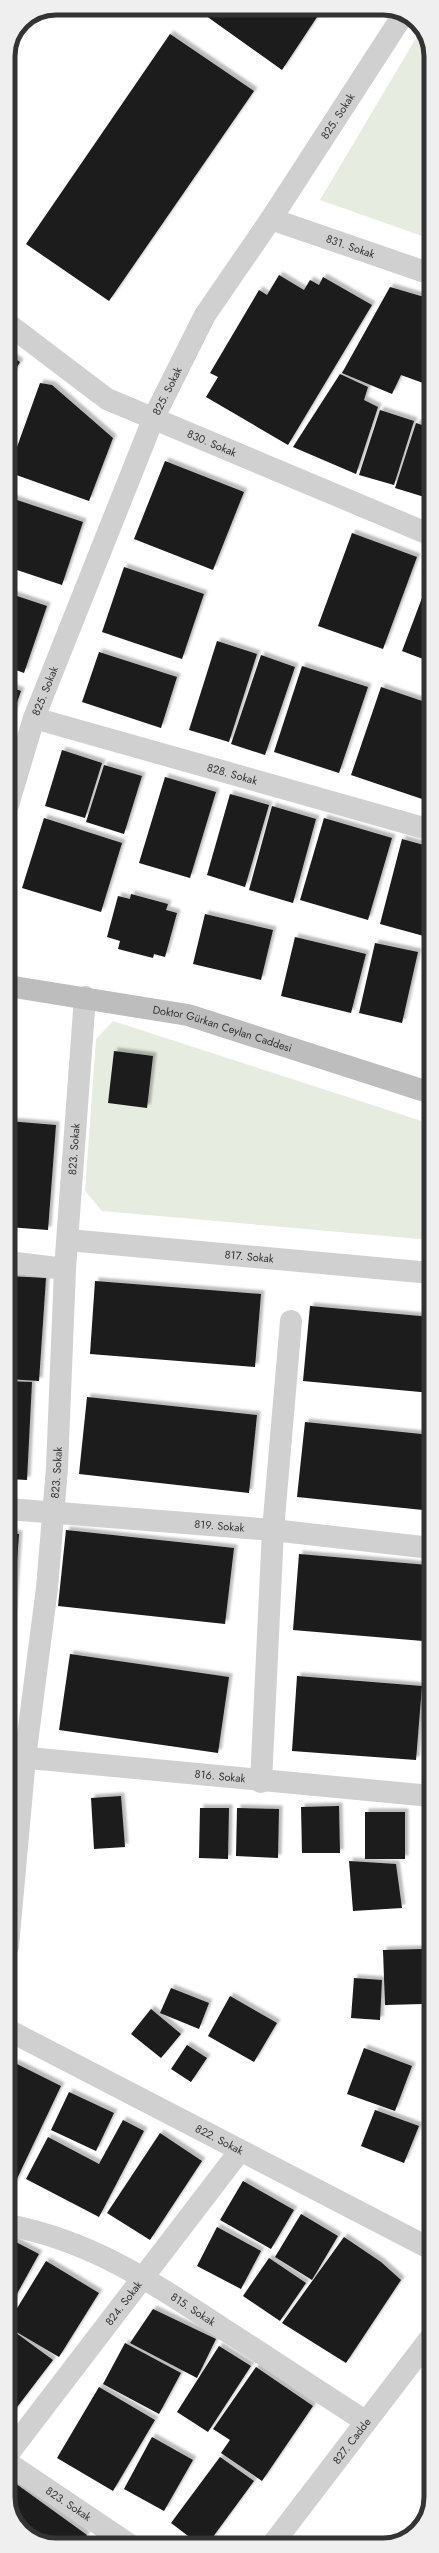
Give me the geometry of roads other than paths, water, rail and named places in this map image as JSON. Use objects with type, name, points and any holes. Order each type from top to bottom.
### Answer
[{"type":"main road","name":"Doktor Gürkan Ceylan Caddesi","points":[[15,987],[85,997],[188,1015],[424,1091]]},
{"type":"street","name":"825. Sokak","points":[[15,782],[34,718],[154,417],[205,315],[271,219],[401,19]]},
{"type":"street","name":"831. Sokak","points":[[271,219],[424,272]]},
{"type":"street","name":"830. Sokak","points":[[15,329],[107,398],[424,532]]},
{"type":"street","name":"828. Sokak","points":[[34,718],[424,828]]},
{"type":"street","name":"823. Sokak","points":[[15,1799],[17,1757],[47,1588],[58,1468],[65,1269],[85,997]]},
{"type":"street","name":"817. Sokak","points":[[68,1240],[424,1272]]},
{"type":"street","points":[[15,1263],[65,1269]]},
{"type":"street","points":[[261,1782],[273,1530],[291,1321]]},
{"type":"street","name":"819. Sokak","points":[[15,1510],[273,1530],[424,1547]]},
{"type":"street","name":"816. Sokak","points":[[17,1757],[261,1782],[424,1795]]},
{"type":"street","name":"822. Sokak","points":[[15,2034],[239,2152],[424,2245]]},
{"type":"street","name":"824. Sokak","points":[[15,2445],[145,2277],[239,2152]]},
{"type":"street","name":"815. Sokak","points":[[15,2227],[59,2237],[103,2255],[145,2277],[365,2421]]},
{"type":"street","name":"827. Cadde","points":[[277,2538],[365,2421],[424,2346]]},
{"type":"street","name":"823. Sokak","points":[[15,2468],[120,2538]]}]
